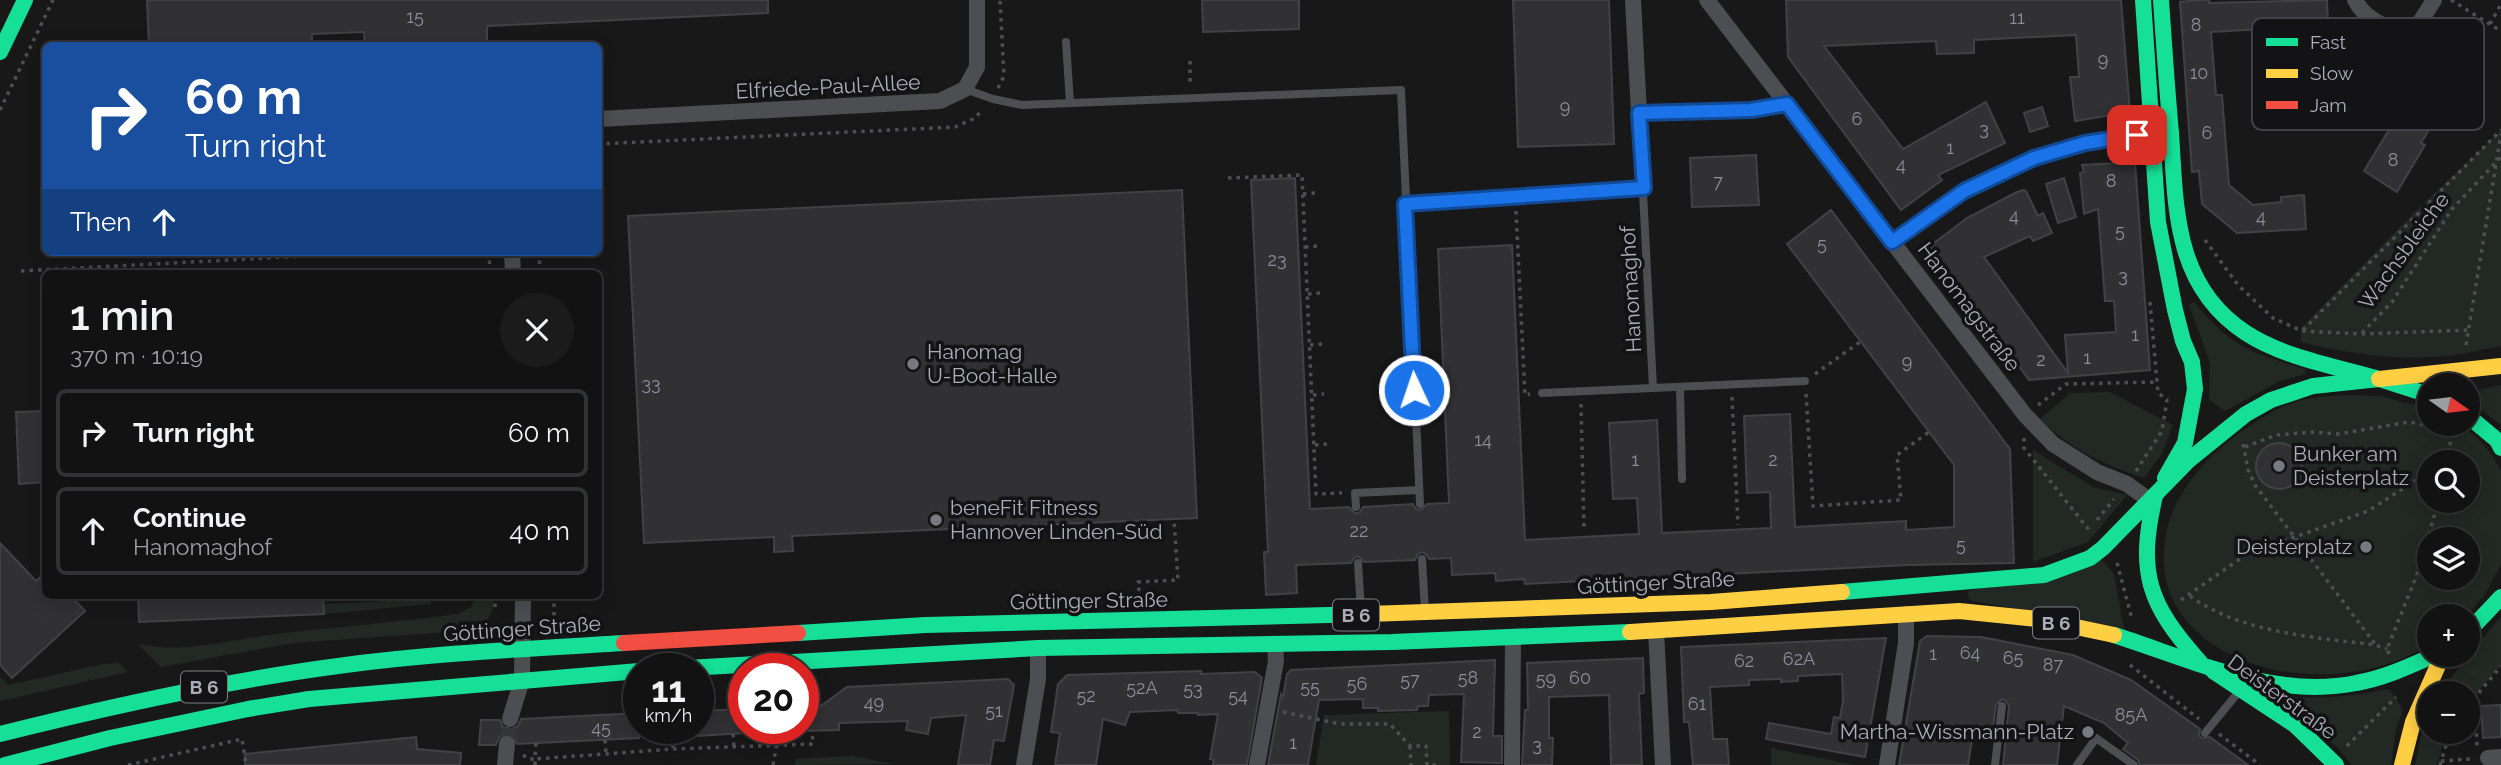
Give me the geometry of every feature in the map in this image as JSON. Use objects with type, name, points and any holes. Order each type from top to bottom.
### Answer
[{"type":"main road","points":[[0,52],[25,0]]},
{"type":"main road","points":[[2143,0],[2158,222],[2166,272],[2183,341],[2192,362],[2195,389],[2185,443],[2153,496]]},
{"type":"main road","points":[[2161,0],[2177,223],[2182,249],[2205,298],[2218,314],[2258,340],[2379,379]]},
{"type":"main road","name":"B 6","points":[[2202,664],[2165,622],[2148,578],[2146,529],[2153,496],[2189,460],[2229,426],[2270,400],[2291,391],[2313,386],[2501,366]]},
{"type":"main road","name":"B 6","points":[[2379,379],[2417,391]]},
{"type":"main road","points":[[2480,426],[2497,440],[2501,448]]},
{"type":"main road","name":"Göttinger Straße","points":[[0,734],[104,708],[240,681],[339,666],[524,649],[925,625],[1425,613],[1711,602],[1990,581],[2044,575],[2090,558],[2153,496]]},
{"type":"main road","points":[[2480,619],[2501,597]]},
{"type":"main road","name":"B 6","points":[[714,666],[1038,648],[1275,644],[1656,631],[1959,611],[2031,617],[2101,632],[2236,675],[2287,686],[2321,688],[2378,680],[2417,666]]},
{"type":"main road","name":"Deisterstraße","points":[[2202,664],[2307,736],[2334,763]]},
{"type":"main road","points":[[2402,765],[2405,742],[2413,718],[2437,667]]},
{"type":"main road","name":"B 6","points":[[5,765],[110,737],[309,699],[623,672]]},
{"type":"street","points":[[965,89],[977,67],[977,0]]},
{"type":"street","points":[[1633,0],[1639,113],[1751,110],[1787,104]]},
{"type":"street","name":"Hanomagstraße","points":[[1707,0],[2025,415],[2053,444],[2097,472],[2153,496]]},
{"type":"street","points":[[2355,0],[2358,7],[2372,18]]},
{"type":"street","points":[[2423,18],[2434,0]]},
{"type":"street","name":"Elfriede-Paul-Allee","points":[[602,119],[940,102],[965,89]]},
{"type":"street","points":[[1892,242],[1964,191],[2034,158],[2085,143],[2171,132]]},
{"type":"street","points":[[510,719],[522,680],[523,599]]},
{"type":"street","points":[[1887,765],[1906,643],[1906,614]]},
{"type":"street","points":[[1656,631],[1663,765]]},
{"type":"street","points":[[1512,765],[1513,637]]},
{"type":"street","points":[[1257,765],[1276,662],[1275,644]]},
{"type":"street","points":[[1024,765],[1038,679],[1038,648]]},
{"type":"street","points":[[505,765],[507,744]]},
{"type":"lane","points":[[1066,42],[1070,103]]},
{"type":"lane","points":[[965,89],[1022,105],[1401,90],[1420,504]]},
{"type":"lane","name":"Hanomaghof","points":[[1639,113],[1653,388]]},
{"type":"lane","points":[[1405,204],[1644,188]]},
{"type":"lane","points":[[1542,393],[1805,381]]},
{"type":"lane","points":[[1680,387],[1682,479]]},
{"type":"lane","points":[[1356,507],[1355,493],[1419,490]]},
{"type":"lane","points":[[1422,559],[1425,613]]},
{"type":"lane","points":[[1358,562],[1361,614]]},
{"type":"lane","points":[[2208,730],[2241,689]]},
{"type":"lane","points":[[1995,765],[2002,706]]},
{"type":"lane","points":[[2077,765],[2096,738],[2134,765]]},
{"type":"path","points":[[0,110],[53,0]]},
{"type":"path","points":[[602,144],[955,127],[973,119],[993,99],[1004,76],[1000,0]]},
{"type":"path","points":[[2451,0],[2480,18]]},
{"type":"path","points":[[2490,24],[2501,4]]},
{"type":"path","points":[[2484,20],[2501,31]]},
{"type":"path","points":[[1189,61],[1190,98]]},
{"type":"path","points":[[2202,236],[2238,285],[2264,310],[2273,318],[2302,331],[2361,334],[2469,330],[2501,132]]},
{"type":"path","points":[[2302,331],[2501,132]]},
{"type":"path","name":"Wachsbleiche","points":[[2361,334],[2392,302],[2452,209],[2501,158]]},
{"type":"path","points":[[1228,178],[1302,175],[1316,494],[1355,493]]},
{"type":"path","points":[[1303,194],[1315,193]]},
{"type":"path","points":[[1515,195],[1525,395],[1542,393]]},
{"type":"path","points":[[1305,247],[1317,246]]},
{"type":"path","points":[[21,271],[305,256]]},
{"type":"path","points":[[1307,294],[1320,293]]},
{"type":"path","points":[[1860,341],[1805,381],[1813,506],[1901,500],[1897,455],[1929,432]]},
{"type":"path","points":[[1310,345],[1322,344]]},
{"type":"path","points":[[2134,625],[2116,562],[2024,448],[2025,415],[2066,384],[2156,382]]},
{"type":"path","points":[[1732,384],[1738,525]]},
{"type":"path","points":[[1581,392],[1584,529]]},
{"type":"path","points":[[1312,395],[1324,394]]},
{"type":"path","points":[[2375,644],[2255,485],[2245,459],[2245,447],[2252,442],[2293,433],[2338,434],[2409,422],[2451,430],[2451,450]]},
{"type":"path","points":[[1314,445],[1326,444]]},
{"type":"path","points":[[2417,480],[2368,511],[2247,554],[2212,577],[2190,596],[2247,623],[2332,640],[2375,644],[2388,649],[2416,577],[2435,513]]},
{"type":"path","points":[[1139,591],[1138,582],[1178,580],[1174,519]]},
{"type":"path","points":[[495,599],[495,610]]},
{"type":"path","points":[[2122,659],[2208,730],[2260,765]]},
{"type":"path","points":[[2480,691],[2501,666]]},
{"type":"path","points":[[2334,763],[2403,691]]},
{"type":"path","points":[[1267,709],[1340,724],[1390,724],[1410,746],[1411,765]]},
{"type":"path","points":[[2446,744],[2440,763],[2489,758],[2480,735]]},
{"type":"path","points":[[128,765],[242,739],[246,765]]},
{"type":"path","points":[[605,740],[606,754]]},
{"type":"path","points":[[535,765],[536,743]]},
{"type":"path","points":[[673,744],[673,749]]},
{"type":"path","points":[[734,744],[734,748]]},
{"type":"path","points":[[529,759],[673,749],[813,744]]},
{"type":"path","points":[[773,765],[776,746]]},
{"type":"path","points":[[1410,746],[1426,746],[1427,765]]},
{"type":"path","points":[[1418,765],[1436,765]]},
{"type":"shaded area","points":[[2501,130],[2501,346],[2447,356],[2410,358],[2355,353],[2301,342],[2301,328],[2415,212]]},
{"type":"shaded area","points":[[2194,302],[2219,329],[2243,346],[2305,369],[2305,374],[2280,381],[2225,411],[2209,400],[2210,363],[2189,305]]},
{"type":"shaded area","points":[[2501,385],[2501,425],[2480,409],[2480,390]]},
{"type":"shaded area","points":[[2110,392],[2173,425],[2161,455],[2144,478],[2088,455],[2040,419],[2070,393]]},
{"type":"shaded area","points":[[2380,396],[2417,406],[2417,436],[2475,436],[2492,455],[2501,471],[2501,565],[2484,596],[2477,604],[2417,604],[2417,651],[2382,666],[2348,673],[2297,673],[2270,668],[2243,660],[2219,648],[2198,632],[2181,613],[2169,590],[2164,564],[2166,534],[2172,513],[2182,493],[2210,458],[2265,416],[2292,403],[2318,398]]},
{"type":"shaded area","points":[[2033,450],[2093,487],[2127,495],[2088,542],[2033,562]]},
{"type":"shaded area","points":[[2101,559],[2114,574],[2124,629],[1969,600],[1968,591]]},
{"type":"shaded area","points":[[431,599],[431,604],[324,614],[324,604]]},
{"type":"shaded area","points":[[475,599],[493,599],[492,611],[487,620],[463,631],[293,643],[161,667],[138,644],[190,647],[276,634],[458,614],[471,607]]},
{"type":"shaded area","points":[[2501,617],[2501,665],[2480,690],[2480,681],[2449,681],[2459,667],[2480,667],[2480,640]]},
{"type":"shaded area","points":[[119,663],[128,672],[0,701],[0,677],[8,685],[103,664]]},
{"type":"shaded area","points":[[2389,689],[2403,709],[2396,730],[2391,765],[2352,765],[2336,746],[2281,702],[2284,696],[2336,697]]},
{"type":"shaded area","points":[[1449,711],[1450,765],[1316,765],[1324,715]]},
{"type":"shaded area","points":[[2419,744],[2443,744],[2437,765],[2415,765]]},
{"type":"shaded area","points":[[1771,748],[1855,765],[1771,765]]},
{"type":"shaded area","points":[[851,756],[894,764],[795,765],[796,759]]},
{"type":"building","points":[[147,0],[768,0],[768,13],[487,26],[487,42],[365,42],[364,32],[312,34],[312,42],[149,42]]},
{"type":"building","points":[[1202,0],[1299,0],[1299,29],[1203,32]]},
{"type":"building","points":[[1513,0],[1609,0],[1614,144],[1518,147]]},
{"type":"building","points":[[1786,0],[2121,0],[2130,112],[2075,121],[2070,77],[2079,77],[2076,35],[1974,40],[1974,53],[1937,54],[1936,41],[1824,46],[1903,149],[1986,102],[2005,143],[1938,175],[1942,180],[1901,210],[1788,57]]},
{"type":"building","points":[[2327,0],[2328,18],[2252,18],[2252,30],[2211,32],[2216,95],[2222,95],[2229,185],[2253,205],[2281,202],[2281,197],[2304,195],[2306,229],[2237,233],[2202,204],[2199,171],[2192,172],[2180,2]]},
{"type":"building","points":[[2042,107],[2048,126],[2030,132],[2024,113]]},
{"type":"building","points":[[2389,130],[2429,130],[2421,143],[2425,145],[2397,192],[2364,171]]},
{"type":"building","points":[[1756,155],[1759,205],[1692,207],[1690,158]]},
{"type":"building","points":[[2135,162],[2150,370],[2029,380],[1937,260],[1930,246],[1967,218],[2015,193],[2026,191],[2038,216],[2043,213],[2052,233],[2033,241],[2030,236],[1984,257],[2068,373],[2065,335],[2116,332],[2114,301],[2105,301],[2098,209],[2084,214],[2080,173],[2084,172],[2082,165]]},
{"type":"building","points":[[1295,178],[1310,509],[1349,507],[1356,514],[1363,507],[1413,504],[1416,509],[1421,510],[1427,504],[1449,503],[1438,249],[1512,245],[1525,540],[1639,534],[1637,498],[1613,499],[1609,423],[1657,420],[1662,533],[1771,528],[1770,492],[1747,493],[1744,416],[1790,414],[1795,527],[1906,521],[1906,530],[1954,527],[1954,465],[1787,244],[1831,210],[2010,449],[2014,563],[1908,565],[1525,584],[1524,579],[1496,581],[1495,573],[1452,575],[1451,558],[1429,559],[1422,552],[1415,560],[1364,562],[1358,556],[1351,563],[1296,565],[1297,593],[1266,595],[1264,552],[1268,552],[1251,180]]},
{"type":"building","points":[[2064,178],[2076,217],[2058,223],[2046,184]]},
{"type":"building","name":"Hanomag U-Boot-Halle","points":[[1182,190],[1197,518],[792,536],[793,551],[774,552],[774,537],[644,543],[628,216]]},
{"type":"building","points":[[42,411],[42,482],[19,484],[16,412]]},
{"type":"building","name":"Bunker am Deisterplatz","points":[[2279,443],[2295,450],[2302,466],[2295,482],[2279,489],[2263,482],[2256,466],[2263,450]]},
{"type":"building","points":[[0,543],[36,581],[42,576],[42,599],[74,599],[85,611],[12,678],[0,665]]},
{"type":"building","points":[[138,599],[323,599],[324,614],[139,622]]},
{"type":"building","points":[[1927,636],[1981,637],[2073,655],[2131,680],[2200,729],[2201,738],[2210,737],[2248,765],[2140,765],[2138,760],[2123,749],[2128,743],[2104,723],[2064,706],[2057,765],[2003,765],[2009,706],[2002,699],[1996,705],[1992,736],[1973,733],[1968,765],[1899,765],[1920,641]]},
{"type":"building","points":[[1886,638],[1865,757],[1766,739],[1769,723],[1831,734],[1834,717],[1840,718],[1843,700],[1842,674],[1798,676],[1798,681],[1749,680],[1749,685],[1710,687],[1713,739],[1727,739],[1729,765],[1693,765],[1689,722],[1684,722],[1681,647]]},
{"type":"building","points":[[1643,658],[1644,693],[1639,694],[1642,765],[1611,765],[1609,695],[1549,697],[1549,738],[1553,738],[1552,765],[1522,765],[1525,710],[1528,710],[1527,663]]},
{"type":"building","points":[[1495,660],[1493,736],[1502,736],[1502,763],[1461,762],[1464,694],[1429,695],[1428,706],[1418,706],[1417,710],[1378,711],[1378,708],[1363,708],[1363,699],[1319,700],[1308,765],[1268,765],[1281,694],[1283,697],[1287,674],[1291,670]]},
{"type":"building","points":[[1201,671],[1201,674],[1255,672],[1262,678],[1247,765],[1213,765],[1214,760],[1210,759],[1218,714],[1178,713],[1178,710],[1130,712],[1125,725],[1103,719],[1096,765],[1055,765],[1060,733],[1051,732],[1058,684],[1067,675]]},
{"type":"building","points":[[1008,679],[1014,685],[1004,741],[994,740],[990,765],[958,765],[966,715],[931,718],[928,734],[906,730],[908,721],[839,723],[839,730],[819,731],[819,705],[847,687]]},
{"type":"building","points":[[2501,705],[2501,737],[2483,738],[2481,706]]},
{"type":"building","points":[[714,710],[728,710],[728,734],[714,735]]},
{"type":"building","points":[[623,714],[623,739],[517,744],[514,736],[507,734],[499,737],[496,745],[479,745],[481,720],[500,720],[503,727],[512,729],[518,726],[521,719]]},
{"type":"building","points":[[416,737],[417,749],[461,753],[460,765],[245,765],[245,754]]},
{"type":"tunnel","points":[[507,744],[510,719]]},
{"type":"traffic: fast","points":[[0,52],[25,0]]},
{"type":"traffic: fast","points":[[2143,0],[2158,222],[2175,310],[2192,362],[2195,389],[2185,443],[2165,478]]},
{"type":"traffic: fast","points":[[2161,0],[2178,217],[2183,244],[2205,293],[2222,314],[2260,341],[2309,360],[2376,378]]},
{"type":"traffic: fast","points":[[1842,592],[2044,575],[2090,558],[2103,548],[2189,460],[2246,414],[2271,400],[2313,386],[2379,379],[2417,391]]},
{"type":"traffic: fast","points":[[2480,426],[2497,440],[2501,448]]},
{"type":"traffic: fast","points":[[2155,496],[2147,546],[2151,586],[2168,622],[2200,662]]},
{"type":"traffic: fast","points":[[2480,619],[2501,597]]},
{"type":"traffic: fast","points":[[798,633],[925,625],[1368,614]]},
{"type":"traffic: fast","points":[[714,666],[1038,648],[1392,642],[1630,632]]},
{"type":"traffic: fast","points":[[2114,635],[2233,674],[2294,686],[2325,687],[2367,681],[2417,662]]},
{"type":"traffic: fast","points":[[0,734],[168,695],[295,672],[445,655],[624,643]]},
{"type":"traffic: fast","points":[[2213,671],[2295,725],[2336,765]]},
{"type":"traffic: fast","points":[[5,765],[110,738],[309,699],[623,672]]},
{"type":"traffic: slow","points":[[2379,379],[2501,366]]},
{"type":"traffic: slow","points":[[1368,614],[1711,602],[1842,592]]},
{"type":"traffic: slow","points":[[1630,632],[1959,611],[2038,619],[2114,635]]},
{"type":"traffic: slow","points":[[2402,765],[2413,722],[2437,667]]},
{"type":"traffic: jam","points":[[624,643],[798,633]]},
{"type":"place","name":"Hanomag U-Boot-Halle","points":[[913,364]]},
{"type":"place","name":"Bunker am Deisterplatz","points":[[2279,466]]},
{"type":"place","name":"beneFit Fitness Hannover Linden-Süd","points":[[936,520]]},
{"type":"place","name":"Deisterplatz","points":[[2366,547]]},
{"type":"place","name":"Martha-Wissmann-Platz","points":[[2088,732]]},
{"type":"route","points":[[1414,390],[1405,204],[1644,188],[1639,113],[1751,110],[1787,104],[1892,242],[1964,191],[2034,158],[2085,143],[2137,135]]}]
